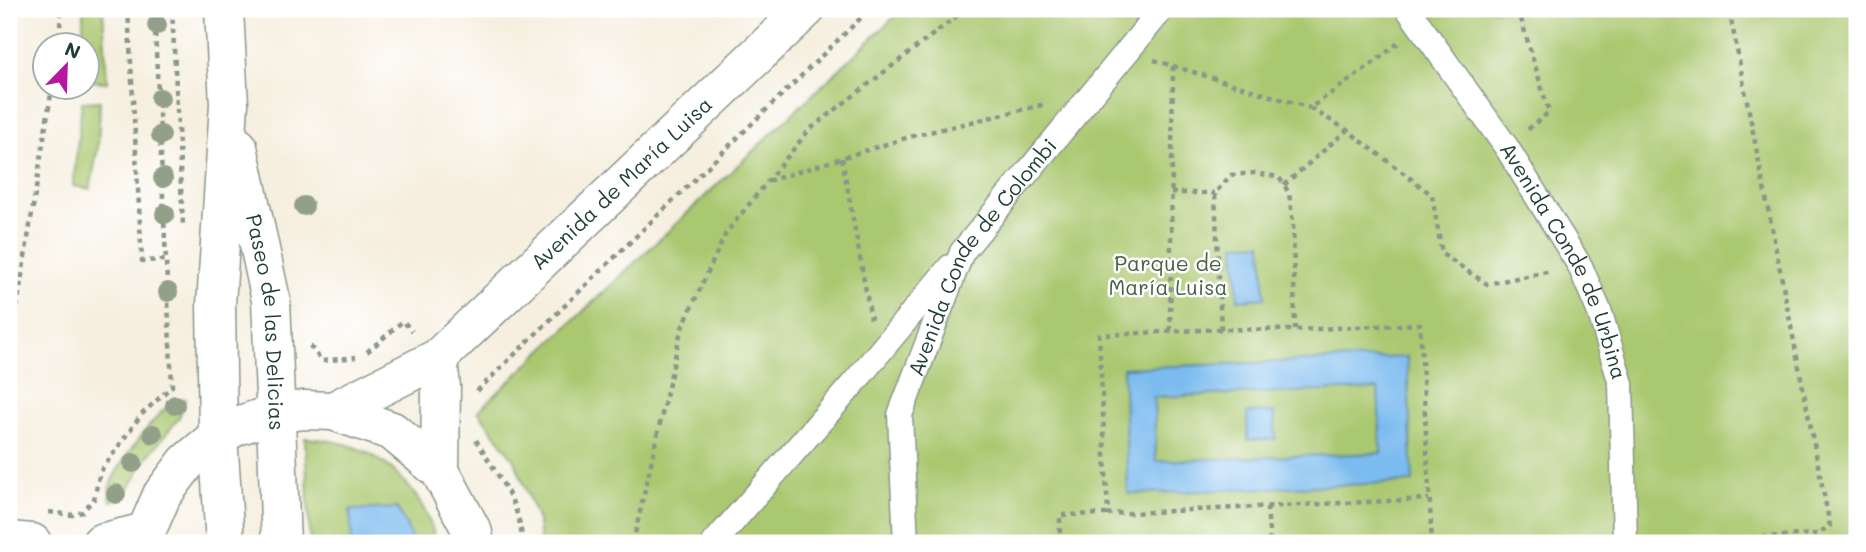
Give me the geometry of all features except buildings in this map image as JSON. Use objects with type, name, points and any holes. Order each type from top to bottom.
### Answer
[{"type":"main road","name":"Paseo de las Delicias","points":[[224,9],[229,104],[216,305],[218,436],[225,543]]},
{"type":"main road","name":"Avenida de María Luisa","points":[[332,411],[438,358],[806,9]]},
{"type":"main road","name":"Paseo de las Delicias","points":[[229,104],[271,300],[281,543]]},
{"type":"main road","points":[[438,358],[441,387],[440,471]]},
{"type":"main road","points":[[101,543],[145,538],[162,495],[187,461],[218,436],[256,418],[304,410],[332,411],[392,431],[440,471],[473,533],[475,543]]},
{"type":"main road","points":[[9,541],[32,543]]},
{"type":"street","name":"Avenida Conde de Colombi","points":[[906,543],[900,415],[962,252],[1162,9]]},
{"type":"street","name":"Avenida Conde de Urbina","points":[[1414,17],[1507,148],[1580,266],[1600,313],[1621,384],[1625,543]]},
{"type":"street","points":[[714,543],[877,355],[962,252]]},
{"type":"path","points":[[60,32],[61,9]]},
{"type":"path","points":[[128,9],[142,261],[166,260]]},
{"type":"path","points":[[72,515],[82,512],[94,499],[100,472],[141,415],[172,386],[154,9]]},
{"type":"path","points":[[172,9],[183,225]]},
{"type":"path","points":[[472,396],[870,9]]},
{"type":"path","points":[[633,543],[681,330],[726,233],[809,130],[966,9]]},
{"type":"path","points":[[1507,148],[1549,112],[1518,9]]},
{"type":"path","points":[[1647,543],[1817,534],[1830,526],[1729,9]]},
{"type":"path","points":[[1310,108],[1372,64],[1414,17]]},
{"type":"path","points":[[1126,52],[1310,108],[1348,130],[1432,195],[1442,254],[1487,284],[1580,266]]},
{"type":"path","points":[[1170,332],[1173,66]]},
{"type":"path","points":[[767,181],[909,137],[1093,93]]},
{"type":"path","points":[[9,358],[50,102]]},
{"type":"path","points":[[1284,185],[1348,130]]},
{"type":"path","points":[[842,158],[877,355]]},
{"type":"path","points":[[1221,329],[1215,193],[1231,175],[1255,173],[1279,177],[1289,192],[1293,224],[1295,330]]},
{"type":"path","points":[[1171,193],[1215,193]]},
{"type":"path","points":[[309,335],[310,348],[322,361],[361,357],[403,321],[411,329]]},
{"type":"path","points":[[1108,514],[1099,335],[1420,324],[1432,543]]},
{"type":"path","points":[[475,439],[515,505],[522,543]]},
{"type":"path","points":[[1060,543],[1059,516],[1429,499]]},
{"type":"path","points":[[1267,507],[1270,543]]},
{"type":"green space","points":[[83,9],[103,9],[107,82],[102,82],[102,32],[83,32]]},
{"type":"green space","name":"Parque de María Luisa","points":[[903,9],[1857,9],[1857,543],[540,543],[538,521],[515,461],[478,411]]},
{"type":"green space","points":[[82,102],[100,102],[98,147],[90,189],[73,186]]},
{"type":"green space","points":[[185,399],[179,418],[148,456],[128,490],[119,499],[111,502],[110,486],[138,440],[167,407],[176,400]]},
{"type":"green space","points":[[305,438],[348,445],[369,454],[396,473],[425,512],[436,543],[310,543]]},
{"type":"water","points":[[1262,243],[1265,298],[1238,300],[1235,244]]},
{"type":"water","points":[[1407,357],[1413,482],[1128,494],[1123,368]],"holes":[[[1378,389],[1381,453],[1156,461],[1154,397]]]},
{"type":"water","points":[[1274,412],[1276,439],[1248,440],[1247,413]]},
{"type":"water","points":[[397,508],[413,543],[352,543],[350,510]]}]
